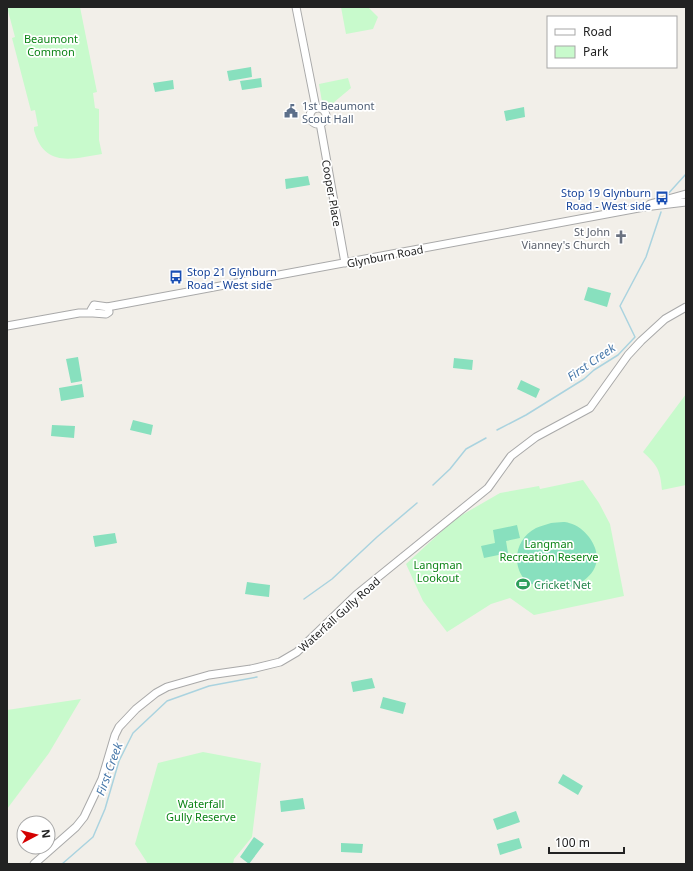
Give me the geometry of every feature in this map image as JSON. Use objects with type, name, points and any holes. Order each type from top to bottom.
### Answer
[{"type":"street","points":[[296,7],[316,108]]},
{"type":"street","points":[[316,108],[322,109],[325,113],[325,118],[320,123],[314,123],[310,118],[311,112],[316,108]]},
{"type":"street","name":"Cooper Place","points":[[320,123],[345,263]]},
{"type":"street","name":"Glynburn Road","points":[[644,207],[652,202],[686,194]]},
{"type":"street","name":"Glynburn Road","points":[[7,326],[93,310],[96,305],[108,310],[125,305],[644,207],[686,202]]},
{"type":"street","name":"Waterfall Gully Road","points":[[34,864],[76,827],[84,817],[102,779],[115,735],[119,727],[136,708],[156,693],[167,687],[209,675],[251,669],[280,662],[297,652],[356,595],[488,488],[511,456],[536,437],[590,408],[628,355],[641,341],[665,319],[686,307]]},
{"type":"green space","name":"Beaumont Common","points":[[7,7],[80,7],[97,92],[93,93],[95,108],[99,109],[99,140],[102,154],[70,159],[60,158],[52,156],[39,142],[34,130],[34,127],[38,126],[35,110],[31,111],[12,38],[15,37]]},
{"type":"green space","points":[[341,7],[368,7],[378,17],[373,29],[346,34]]},
{"type":"green space","points":[[251,67],[252,77],[229,81],[227,71]]},
{"type":"green space","points":[[261,78],[262,87],[242,90],[240,81]]},
{"type":"green space","points":[[348,78],[351,88],[327,108],[323,108],[319,84]]},
{"type":"green space","points":[[173,80],[174,89],[155,92],[153,83]]},
{"type":"green space","points":[[524,107],[525,117],[506,121],[504,111]]},
{"type":"green space","points":[[308,176],[310,185],[286,189],[285,179]]},
{"type":"green space","points":[[588,287],[611,293],[607,307],[584,300]]},
{"type":"green space","points":[[78,357],[82,381],[71,383],[66,359]]},
{"type":"green space","points":[[454,358],[473,360],[472,370],[453,368]]},
{"type":"green space","points":[[521,380],[540,389],[536,398],[517,389]]},
{"type":"green space","points":[[82,384],[84,397],[61,401],[59,388]]},
{"type":"green space","points":[[686,394],[686,485],[662,490],[659,473],[655,465],[643,452]]},
{"type":"green space","points":[[133,420],[153,425],[151,435],[130,430]]},
{"type":"green space","points":[[52,425],[75,426],[74,438],[51,436]]},
{"type":"green space","name":"Langman Recreation Reserve","points":[[583,480],[599,503],[610,524],[624,596],[534,615],[510,598],[491,604],[447,632],[423,601],[406,564],[455,519],[500,493],[539,486],[540,489]]},
{"type":"green space","points":[[565,522],[575,525],[589,537],[596,551],[596,563],[591,573],[583,581],[571,587],[558,589],[544,588],[532,584],[516,588],[515,583],[526,581],[518,568],[517,560],[520,545],[523,539],[538,527],[551,523]]},
{"type":"green space","points":[[517,525],[520,538],[506,541],[508,553],[484,558],[481,546],[495,543],[493,530]]},
{"type":"green space","points":[[115,533],[117,543],[95,547],[93,536]]},
{"type":"green space","points":[[247,582],[270,585],[269,597],[245,594]]},
{"type":"green space","points":[[372,678],[375,688],[353,692],[351,682]]},
{"type":"green space","points":[[383,697],[406,703],[403,714],[380,708]]},
{"type":"green space","points":[[81,699],[49,753],[7,809],[7,710]]},
{"type":"green space","name":"Waterfall Gully Reserve","points":[[203,752],[261,763],[252,837],[234,859],[233,864],[148,864],[135,844],[158,763]]},
{"type":"green space","points":[[563,774],[583,786],[578,795],[558,783]]},
{"type":"green space","points":[[303,798],[305,809],[281,812],[280,801]]},
{"type":"green space","points":[[516,811],[520,822],[497,830],[493,819]]},
{"type":"green space","points":[[254,837],[264,844],[249,864],[240,857]]},
{"type":"green space","points":[[519,838],[522,848],[500,855],[497,844]]},
{"type":"green space","points":[[341,843],[363,844],[362,853],[341,852]]},
{"type":"waterway","name":"First Creek","points":[[667,195],[686,174]]},
{"type":"waterway","name":"First Creek","points":[[497,430],[526,415],[584,379],[594,370],[618,355],[635,337],[620,306],[646,257],[661,212]]},
{"type":"waterway","name":"First Creek","points":[[433,485],[450,469],[466,449],[486,438]]},
{"type":"waterway","name":"First Creek","points":[[304,599],[332,579],[377,537],[417,503]]},
{"type":"waterway","name":"First Creek","points":[[62,864],[93,837],[105,809],[119,761],[133,733],[167,701],[209,686],[257,677]]},
{"type":"place","name":"1st Beaumont Scout Hall","points":[[291,111]]},
{"type":"place","name":"Stop 19 Glynburn Road - West side","points":[[662,198]]},
{"type":"place","name":"St John Vianney's Church","points":[[621,237]]},
{"type":"place","name":"Stop 21 Glynburn Road - West side","points":[[176,277]]},
{"type":"place","name":"Cricket Net","points":[[523,584]]},
{"type":"park label","name":"Langman Lookout","points":[[438,570]]}]
